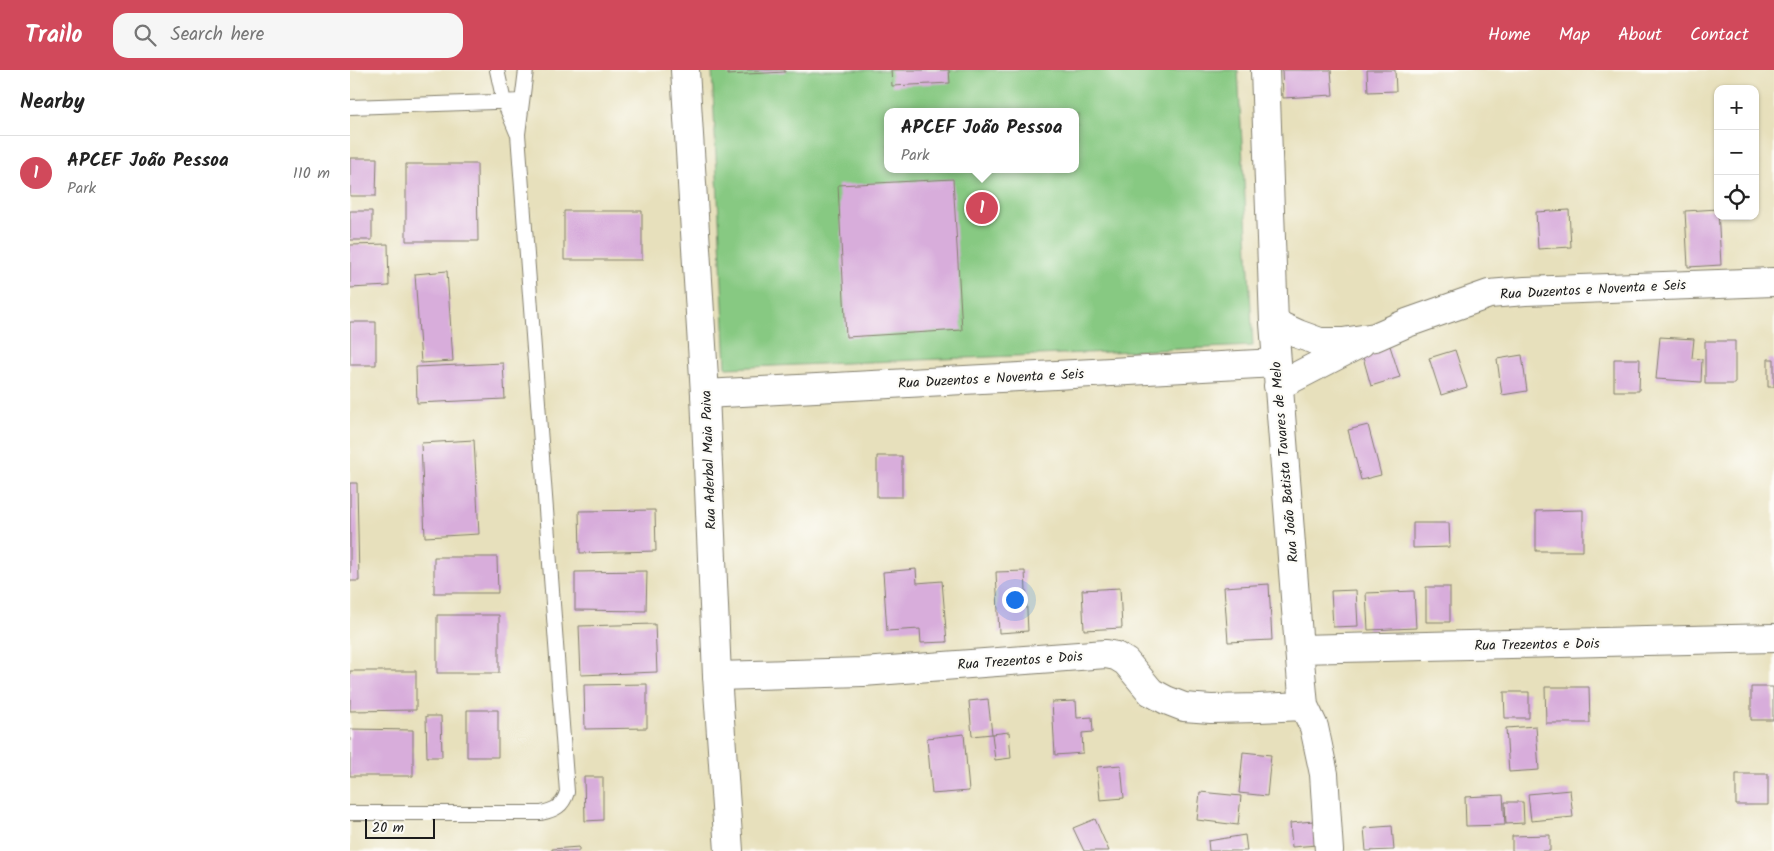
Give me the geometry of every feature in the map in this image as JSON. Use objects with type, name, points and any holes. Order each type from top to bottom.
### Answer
[{"type":"street","name":"Rua Aderbal Maia Paiva","points":[[685,70],[705,394],[717,676],[729,851]]},
{"type":"street","name":"Rua João Batista Tavares de Melo","points":[[1266,70],[1274,323],[1299,649],[1304,706],[1314,727],[1324,774],[1329,851]]},
{"type":"street","name":"Rua Duzentos e Noventa e Seis","points":[[1274,323],[1320,342],[1343,342],[1374,336],[1489,294],[1774,282]]},
{"type":"street","points":[[1277,374],[1374,336]]},
{"type":"street","name":"Rua Duzentos e Noventa e Seis","points":[[705,394],[1277,374]]},
{"type":"street","name":"Rua Trezentos e Dois","points":[[1299,649],[1774,638]]},
{"type":"street","name":"Rua Trezentos e Dois","points":[[717,676],[864,672],[1106,654],[1116,656],[1126,662],[1151,692],[1184,707],[1211,709],[1304,706]]},
{"type":"lane","points":[[497,70],[504,102],[518,134]]},
{"type":"lane","points":[[350,812],[541,813],[558,807],[564,800],[567,792],[518,134],[526,70]]},
{"type":"lane","points":[[350,107],[522,101]]},
{"type":"green space","points":[[712,70],[1238,70],[1253,346],[726,368]]},
{"type":"building","points":[[728,70],[785,70],[785,72],[728,75]]},
{"type":"building","points":[[891,70],[949,70],[950,83],[892,86]]},
{"type":"building","points":[[1282,70],[1331,70],[1333,95],[1283,98]]},
{"type":"building","points":[[1367,70],[1395,70],[1396,91],[1368,92]]},
{"type":"building","points":[[350,158],[377,158],[376,196],[350,196]]},
{"type":"building","points":[[406,164],[477,164],[478,241],[406,241]]},
{"type":"building","points":[[953,179],[962,330],[846,337],[838,185]]},
{"type":"building","points":[[1714,209],[1714,220],[1719,220],[1721,265],[1688,267],[1685,211]]},
{"type":"building","points":[[1569,210],[1571,247],[1538,249],[1536,212]]},
{"type":"building","points":[[350,211],[372,211],[372,240],[350,240]]},
{"type":"building","points":[[564,211],[642,211],[642,260],[564,260]]},
{"type":"building","points":[[388,244],[389,286],[350,288],[350,245]]},
{"type":"building","points":[[447,271],[453,361],[421,363],[415,274]]},
{"type":"building","points":[[350,322],[376,322],[376,365],[350,365]]},
{"type":"building","points":[[1660,337],[1694,339],[1692,358],[1702,359],[1701,382],[1656,379]]},
{"type":"building","points":[[1705,341],[1735,341],[1735,384],[1705,384]]},
{"type":"building","points":[[1390,346],[1400,377],[1371,386],[1362,354]]},
{"type":"building","points":[[1455,350],[1467,387],[1441,395],[1429,358]]},
{"type":"building","points":[[1522,355],[1527,391],[1502,395],[1497,359]]},
{"type":"building","points":[[1614,359],[1640,359],[1639,391],[1614,391]]},
{"type":"building","points":[[1768,359],[1774,359],[1774,387],[1768,387]]},
{"type":"building","points":[[503,363],[505,399],[417,403],[416,367]]},
{"type":"building","points":[[1368,425],[1381,475],[1361,480],[1348,430]]},
{"type":"building","points":[[474,440],[479,534],[425,537],[421,443]]},
{"type":"building","points":[[877,456],[902,456],[902,497],[877,497]]},
{"type":"building","points":[[350,483],[357,483],[359,581],[350,581]]},
{"type":"building","points":[[655,510],[656,551],[580,553],[579,511]]},
{"type":"building","points":[[1583,510],[1583,551],[1536,551],[1536,511]]},
{"type":"building","points":[[1413,523],[1449,523],[1450,547],[1413,548]]},
{"type":"building","points":[[434,557],[497,557],[498,593],[434,593]]},
{"type":"building","points":[[916,569],[917,583],[942,581],[947,642],[921,643],[920,629],[887,631],[883,572]]},
{"type":"building","points":[[647,571],[646,611],[575,610],[575,572]]},
{"type":"building","points":[[1025,571],[1028,631],[999,633],[996,572]]},
{"type":"building","points":[[1269,584],[1272,640],[1228,642],[1224,587]]},
{"type":"building","points":[[1426,587],[1450,587],[1450,622],[1426,622]]},
{"type":"building","points":[[1120,588],[1122,628],[1084,630],[1082,590]]},
{"type":"building","points":[[1356,590],[1358,626],[1333,627],[1331,591]]},
{"type":"building","points":[[1414,591],[1416,628],[1368,630],[1366,593]]},
{"type":"building","points":[[437,615],[499,615],[499,673],[437,673]]},
{"type":"building","points":[[655,624],[657,672],[581,675],[579,626]]},
{"type":"building","points":[[350,671],[416,671],[416,710],[350,711]]},
{"type":"building","points":[[647,684],[647,728],[585,729],[584,685]]},
{"type":"building","points":[[1545,687],[1589,687],[1590,723],[1546,723]]},
{"type":"building","points":[[1751,687],[1773,687],[1773,720],[1751,720]]},
{"type":"building","points":[[1504,692],[1529,692],[1529,718],[1505,718]]},
{"type":"building","points":[[988,699],[992,734],[972,736],[969,701]]},
{"type":"building","points":[[1076,701],[1077,718],[1092,717],[1093,732],[1082,733],[1083,753],[1055,755],[1052,702]]},
{"type":"building","points":[[467,710],[498,710],[498,757],[467,757]]},
{"type":"building","points":[[426,716],[441,716],[442,757],[427,757]]},
{"type":"building","points":[[1536,726],[1539,770],[1509,772],[1506,728]]},
{"type":"building","points":[[350,729],[413,730],[413,776],[350,776]]},
{"type":"building","points":[[1009,732],[1011,758],[995,760],[992,734]]},
{"type":"building","points":[[964,734],[969,791],[932,794],[927,738]]},
{"type":"building","points":[[1243,752],[1271,755],[1267,796],[1239,793]]},
{"type":"building","points":[[1121,765],[1124,798],[1100,800],[1097,767]]},
{"type":"building","points":[[1736,774],[1768,774],[1768,805],[1736,805]]},
{"type":"building","points":[[584,777],[603,777],[603,820],[585,821]]},
{"type":"building","points":[[1570,790],[1573,817],[1531,821],[1528,794]]},
{"type":"building","points":[[1200,792],[1241,796],[1238,825],[1197,820]]},
{"type":"building","points":[[1503,795],[1505,825],[1466,826],[1465,797]]},
{"type":"building","points":[[1505,802],[1523,802],[1524,823],[1506,824]]},
{"type":"building","points":[[1095,819],[1109,851],[1084,851],[1073,828]]},
{"type":"building","points":[[1314,821],[1317,845],[1292,847],[1290,823]]},
{"type":"building","points":[[1392,826],[1394,850],[1366,851],[1364,828]]},
{"type":"building","points":[[1245,835],[1247,851],[1209,851],[1208,841]]},
{"type":"building","points":[[1550,835],[1550,851],[1512,851],[1512,836]]},
{"type":"building","points":[[579,847],[579,851],[552,851],[552,849]]},
{"type":"place","name":"APCEF João Pessoa","points":[[982,208]]}]
